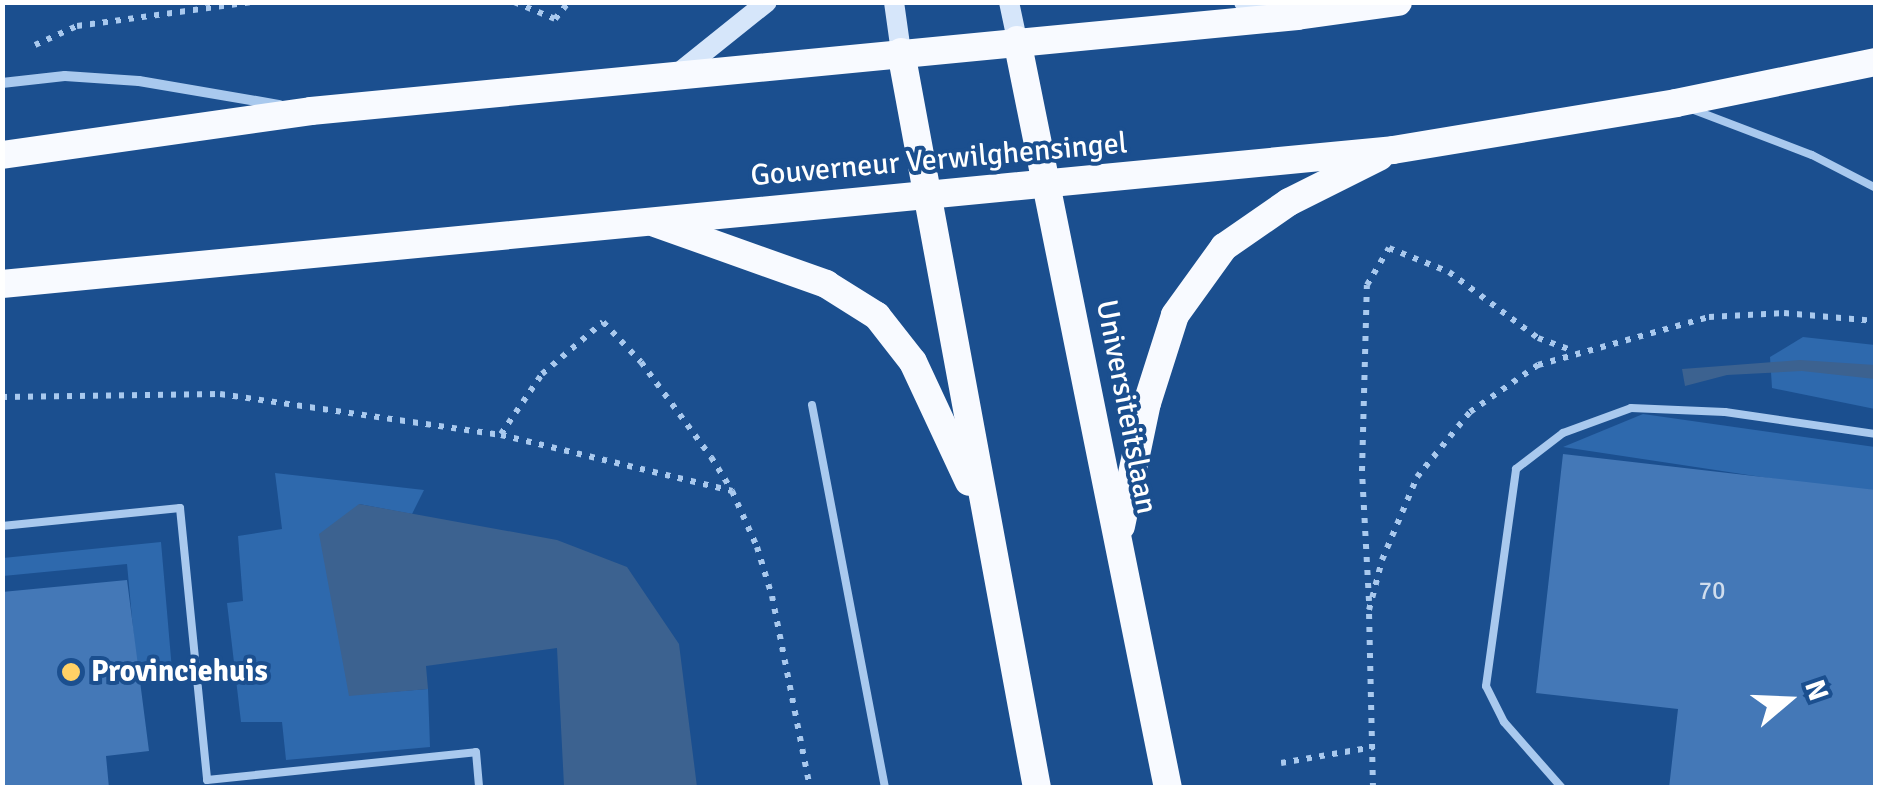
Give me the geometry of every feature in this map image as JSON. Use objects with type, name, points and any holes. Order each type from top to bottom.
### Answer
[{"type":"highway","points":[[2,155],[311,110],[1297,16],[1398,2]]},
{"type":"highway","name":"Universiteitslaan","points":[[1017,40],[1049,182],[1168,788]]},
{"type":"highway","points":[[901,52],[1037,788]]},
{"type":"highway","name":"Gouverneur Verwilghensingel","points":[[2,284],[1392,150],[1676,103],[1876,62]]},
{"type":"highway","points":[[1118,538],[1148,404],[1175,315],[1224,247],[1289,202],[1392,150]]},
{"type":"highway","points":[[644,220],[826,284],[877,316],[913,362],[986,520]]},
{"type":"main road","points":[[677,74],[767,2]]},
{"type":"main road","points":[[894,2],[901,52]]},
{"type":"main road","points":[[1009,2],[1017,40]]},
{"type":"main road","points":[[1244,2],[1297,16]]},
{"type":"street","points":[[2,82],[65,76],[139,81],[311,110]]},
{"type":"lane","points":[[1676,103],[1812,155],[1876,188]]},
{"type":"lane","points":[[812,406],[885,788]]},
{"type":"lane","points":[[1562,788],[1504,722],[1486,686],[1516,469],[1563,434],[1632,408],[1725,412],[1876,434]]},
{"type":"lane","points":[[2,526],[180,508],[207,780],[476,752],[479,788]]},
{"type":"path","points":[[30,48],[77,26],[254,2]]},
{"type":"path","points":[[514,2],[555,19],[568,2]]},
{"type":"path","points":[[1373,788],[1370,610],[1362,472],[1368,285],[1389,248],[1449,272],[1538,338],[1575,351]]},
{"type":"path","points":[[1370,610],[1392,528],[1438,446],[1502,388],[1538,365],[1575,351],[1709,317],[1784,313],[1876,321]]},
{"type":"path","points":[[501,435],[542,374],[602,322],[640,362],[732,491],[772,596],[810,788]]},
{"type":"path","points":[[2,397],[220,394],[501,435],[732,491]]},
{"type":"path","points":[[1280,763],[1374,748]]},
{"type":"shaded area","points":[[1803,337],[1875,345],[1875,409],[1772,388],[1770,357]]},
{"type":"shaded area","points":[[1800,360],[1875,365],[1875,379],[1802,371],[1727,375],[1685,386],[1682,369]]},
{"type":"shaded area","points":[[1643,414],[1875,447],[1875,494],[1563,447]]},
{"type":"shaded area","points":[[275,473],[424,490],[412,514],[359,504],[349,695],[428,689],[430,747],[286,760],[282,722],[241,722],[227,603],[243,601],[238,536],[282,529]]},
{"type":"shaded area","points":[[359,504],[557,540],[627,567],[679,644],[697,787],[546,787],[564,786],[557,648],[426,666],[428,689],[349,696],[319,534]]},
{"type":"shaded area","points":[[161,542],[172,670],[137,672],[127,564],[3,576],[3,558]]},
{"type":"building","points":[[1563,454],[1876,490],[1876,788],[1669,788],[1678,709],[1536,693]]},
{"type":"building","name":"Provinciehuis","points":[[127,580],[149,751],[106,756],[109,788],[2,788],[2,592]]},
{"type":"place","name":"Provinciehuis","points":[[71,672]]}]
